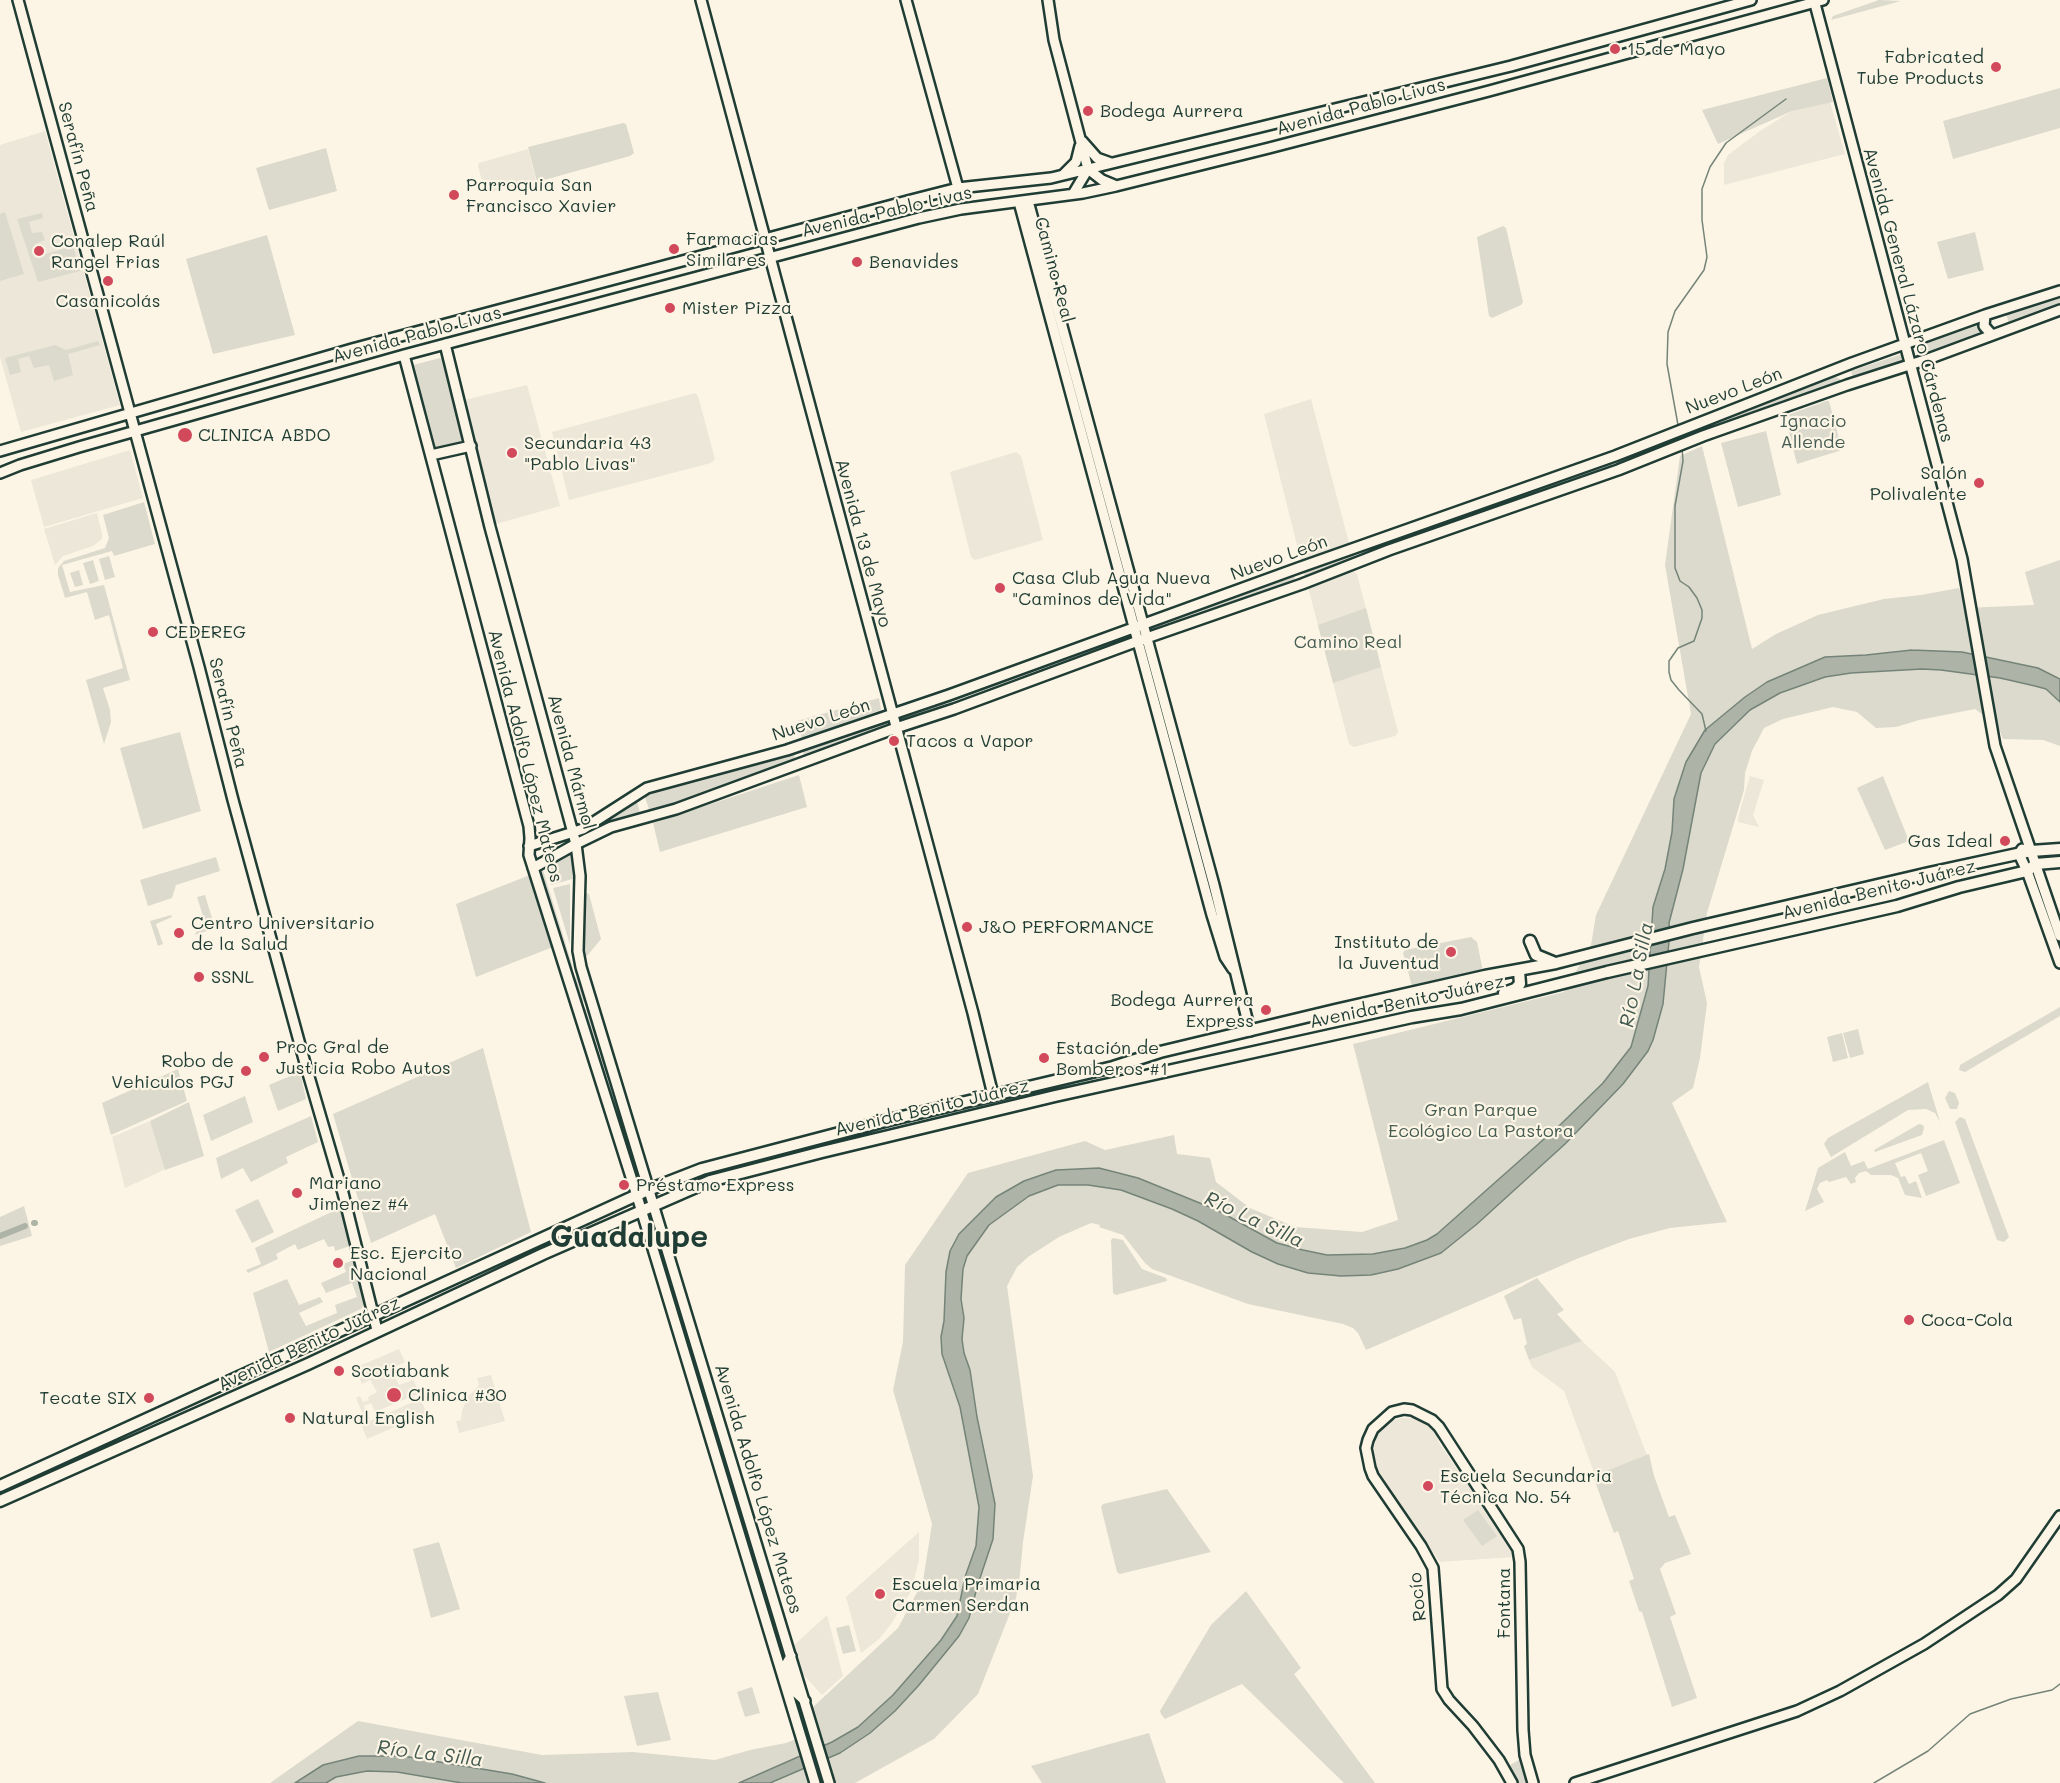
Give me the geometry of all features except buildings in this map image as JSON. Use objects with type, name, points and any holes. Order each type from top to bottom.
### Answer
[{"type":"main road","name":"Avenida Benito Juárez","points":[[0,1486],[648,1190],[702,1169],[1113,1067],[1160,1052],[1404,994],[1556,963],[1693,927],[2019,854],[2029,847],[2060,849]]},
{"type":"main road","name":"Avenida Benito Juárez","points":[[0,1501],[543,1254],[641,1212],[671,1196],[710,1181],[1055,1096],[1412,1017],[1461,1009],[1607,972],[1897,906],[1959,887],[2060,862]]},
{"type":"main road","points":[[1530,942],[1536,955],[1556,963]]},
{"type":"main road","points":[[1461,1009],[1515,989],[1521,981],[1519,971]]},
{"type":"main road","points":[[1051,1081],[1055,1096]]},
{"type":"main road","points":[[667,1182],[666,1189],[671,1196]]},
{"type":"main road","points":[[206,1409],[205,1399],[217,1387]]},
{"type":"street","name":"Serafín Peña","points":[[18,0],[236,809],[349,1214],[377,1330]]},
{"type":"street","name":"Avenida 13 de Mayo","points":[[701,0],[993,1095]]},
{"type":"street","points":[[906,0],[958,188]]},
{"type":"street","points":[[1048,0],[1054,40],[1088,170],[1101,180],[1116,186]]},
{"type":"street","name":"Avenida Pablo Livas","points":[[0,450],[352,349],[958,188],[1088,170],[1482,74],[1750,0]]},
{"type":"street","name":"Avenida Pablo Livas","points":[[0,473],[135,431],[404,355],[920,218],[961,209],[1116,186],[1478,93],[1817,1]]},
{"type":"street","name":"Avenida General Lázaro Cárdenas","points":[[1817,1],[1962,559],[1995,746],[2029,847],[2032,868],[2060,963]]},
{"type":"street","points":[[1080,139],[1094,155],[1113,163]]},
{"type":"street","points":[[1063,175],[1076,162],[1080,139]]},
{"type":"street","points":[[1073,194],[1088,170]]},
{"type":"street","name":"Camino Real","points":[[1024,201],[1142,640],[1212,915],[1225,957],[1233,969],[1250,1031]]},
{"type":"street","points":[[2060,291],[1985,315],[1984,326],[1992,336],[2060,310]]},
{"type":"street","points":[[1998,310],[2005,318],[2006,330]]},
{"type":"street","name":"Nuevo León","points":[[529,846],[587,827],[647,788],[787,750],[1080,648],[1448,514],[1615,456],[1840,367],[1985,315]]},
{"type":"street","name":"Nuevo León","points":[[533,868],[611,827],[676,809],[896,728],[1302,584],[1369,557],[1618,470],[1703,436],[1992,336]]},
{"type":"street","name":"Avenida Mármol","points":[[445,344],[490,527],[576,844],[579,876],[579,958],[653,1206]]},
{"type":"street","name":"Avenida Adolfo López Mateos","points":[[404,355],[526,816],[530,838],[529,855],[637,1196],[814,1783]]},
{"type":"street","points":[[1840,367],[1847,385]]},
{"type":"street","points":[[431,455],[471,446]]},
{"type":"street","name":"Avenida General Lázaro Cárdenas","points":[[2019,854],[2032,868],[2060,936]]},
{"type":"street","points":[[579,1010],[590,996]]},
{"type":"street","name":"Avenida Adolfo López Mateos","points":[[653,1206],[829,1783]]},
{"type":"street","points":[[677,1333],[691,1329]]},
{"type":"street","name":"Fontana","points":[[1392,1413],[1404,1409],[1412,1410],[1432,1420],[1439,1427],[1518,1549],[1523,1730],[1525,1755],[1533,1783]]},
{"type":"street","name":"Rocío","points":[[1392,1413],[1373,1429],[1368,1440],[1366,1448],[1370,1468],[1433,1568],[1442,1689],[1499,1760],[1512,1783]]},
{"type":"street","points":[[1575,1783],[1787,1714],[1840,1691],[1924,1644],[1998,1595],[2016,1579],[2060,1516]]},
{"type":"shaded area","points":[[1830,102],[1845,154],[1724,185],[1724,163],[1728,155],[1792,111]]},
{"type":"shaded area","name":"Conalep Raúl Rangel Frias","points":[[45,131],[120,405],[21,432],[0,357],[0,145]]},
{"type":"shaded area","points":[[528,149],[536,180],[485,192],[479,163]]},
{"type":"shaded area","name":"Secundaria 43 \"Pablo Livas\"","points":[[527,385],[560,506],[496,524],[464,400]]},
{"type":"shaded area","points":[[695,393],[698,396],[715,459],[711,463],[569,500],[552,432]]},
{"type":"shaded area","points":[[1311,399],[1349,543],[1301,561],[1264,414]]},
{"type":"shaded area","points":[[130,450],[143,498],[44,527],[31,480]]},
{"type":"shaded area","points":[[1016,452],[1021,456],[1043,540],[975,560],[971,557],[950,472]]},
{"type":"shaded area","points":[[97,513],[102,539],[93,546],[63,556],[55,565],[44,529]]},
{"type":"shaded area","points":[[1351,570],[1357,574],[1398,732],[1395,736],[1354,747],[1349,744],[1308,587]]},
{"type":"shaded area","points":[[1912,650],[1962,652],[2038,668],[2060,679],[2060,702],[2046,689],[2035,686],[2000,678],[1922,669],[1851,673],[1825,677],[1780,693],[1750,710],[1715,744],[1701,773],[1683,869],[1669,923],[1663,1004],[1648,1051],[1623,1084],[1565,1144],[1477,1224],[1441,1253],[1398,1269],[1371,1275],[1341,1276],[1308,1273],[1278,1264],[1252,1252],[1172,1209],[1121,1190],[1088,1185],[1058,1185],[1029,1196],[989,1225],[967,1256],[963,1269],[961,1299],[964,1318],[962,1339],[964,1353],[970,1370],[995,1504],[993,1539],[969,1618],[959,1636],[919,1685],[870,1733],[840,1753],[770,1783],[739,1783],[832,1742],[858,1727],[893,1695],[941,1640],[957,1616],[965,1577],[976,1546],[979,1507],[960,1407],[942,1354],[941,1337],[946,1272],[950,1251],[959,1234],[996,1197],[1024,1181],[1056,1170],[1099,1168],[1138,1178],[1217,1210],[1277,1243],[1303,1250],[1327,1255],[1373,1254],[1405,1248],[1427,1240],[1437,1234],[1561,1124],[1603,1083],[1631,1047],[1648,986],[1653,907],[1665,869],[1672,832],[1674,799],[1686,762],[1705,730],[1767,682],[1825,657]]},
{"type":"shaded area","points":[[1750,776],[1764,780],[1753,815],[1759,827],[1738,822]]},
{"type":"shaded area","points":[[150,1121],[168,1168],[125,1188],[112,1137]]},
{"type":"shaded area","points":[[1582,1341],[1615,1372],[1647,1455],[1595,1475],[1564,1391],[1532,1367],[1529,1360]]},
{"type":"shaded area","name":"Clinica #30","points":[[399,1349],[405,1362],[391,1369],[399,1385],[413,1380],[420,1393],[375,1412],[371,1403],[364,1406],[370,1421],[420,1399],[427,1413],[367,1439],[361,1424],[366,1422],[356,1398],[360,1396],[363,1402],[369,1400],[368,1397],[377,1392],[370,1380],[362,1384],[355,1368]]},
{"type":"shaded area","points":[[491,1375],[505,1421],[459,1433],[456,1421],[461,1420],[467,1398],[479,1385],[477,1378]]},
{"type":"shaded area","name":"Escuela Secundaria Técnica No. 54","points":[[1415,1418],[1427,1423],[1436,1433],[1439,1443],[1513,1550],[1513,1557],[1440,1562],[1380,1476],[1376,1465],[1373,1452],[1382,1428],[1390,1421]]},
{"type":"shaded area","name":"Escuela Primaria Carmen Serdan","points":[[919,1532],[919,1560],[911,1591],[879,1639],[861,1653],[846,1597]]},
{"type":"shaded area","points":[[827,1615],[843,1676],[822,1695],[800,1671],[793,1646]]},
{"type":"shaded area","points":[[359,1756],[403,1756],[512,1774],[545,1783],[462,1783],[397,1772],[367,1771],[336,1777],[326,1783],[295,1783],[323,1765]]},
{"type":"green space","points":[[1879,0],[1901,1],[1831,20],[1833,16]]},
{"type":"green space","points":[[1827,78],[1833,102],[1792,111],[1718,144],[1702,110]]},
{"type":"green space","points":[[2060,88],[2060,128],[1953,159],[1943,121]]},
{"type":"green space","points":[[626,124],[634,153],[630,156],[537,182],[528,147]]},
{"type":"green space","points":[[326,148],[337,191],[269,210],[256,168]]},
{"type":"green space","points":[[5,212],[24,274],[0,281],[0,214]]},
{"type":"green space","points":[[42,213],[43,218],[29,222],[32,233],[42,232],[45,240],[35,244],[39,256],[73,246],[80,271],[38,282],[17,219]]},
{"type":"green space","points":[[1503,226],[1506,228],[1523,302],[1492,318],[1489,316],[1477,237]]},
{"type":"green space","points":[[1975,232],[1984,270],[1948,279],[1937,242]]},
{"type":"green space","points":[[267,235],[295,335],[213,354],[186,259]]},
{"type":"green space","points":[[2060,296],[2060,305],[2009,325],[2006,312]]},
{"type":"green space","points":[[1981,323],[1985,334],[1918,358],[1915,347]]},
{"type":"green space","points":[[98,341],[100,345],[68,354],[73,375],[54,381],[49,365],[34,368],[29,356],[18,359],[21,372],[10,375],[5,358],[55,345],[66,350]]},
{"type":"green space","points":[[1902,354],[1904,363],[1854,381],[1851,371]]},
{"type":"green space","points":[[440,358],[444,360],[466,443],[433,451],[411,369],[413,365]]},
{"type":"green space","points":[[1833,376],[1840,379],[1841,385],[1622,463],[1619,456],[1713,423]]},
{"type":"green space","name":"Ignacio Allende","points":[[1829,401],[1842,450],[1797,464],[1785,416]]},
{"type":"green space","points":[[1766,431],[1781,495],[1738,507],[1721,443]]},
{"type":"green space","name":"Gran Parque Ecológico La Pastora","points":[[1702,446],[1752,649],[1776,634],[1818,615],[1884,599],[1959,588],[1966,608],[2034,605],[2025,572],[2060,560],[2060,746],[2043,740],[2003,739],[1998,726],[1975,709],[1896,727],[1876,728],[1857,712],[1833,707],[1783,719],[1764,728],[1752,751],[1745,773],[1744,790],[1707,913],[1699,967],[1707,1003],[1700,1058],[1693,1088],[1672,1103],[1727,1222],[1670,1228],[1629,1239],[1579,1258],[1366,1350],[1358,1333],[1343,1324],[1248,1304],[1152,1269],[1123,1235],[1091,1223],[1059,1237],[1028,1257],[1017,1267],[1007,1286],[1033,1476],[1020,1574],[1016,1598],[978,1694],[934,1739],[855,1783],[270,1783],[358,1721],[542,1755],[633,1752],[715,1760],[786,1743],[809,1734],[803,1713],[813,1707],[898,1628],[923,1581],[932,1524],[893,1390],[903,1342],[905,1265],[968,1173],[1085,1141],[1105,1150],[1174,1135],[1177,1154],[1210,1158],[1216,1182],[1250,1208],[1295,1227],[1362,1232],[1398,1220],[1353,1044],[1564,992],[1591,945],[1596,915],[1691,714],[1665,565],[1680,456]]},
{"type":"green space","points":[[1612,461],[1613,466],[1505,505],[1503,499]]},
{"type":"green space","points":[[144,502],[155,544],[114,556],[112,551],[62,565],[70,592],[104,585],[130,680],[103,688],[111,722],[104,744],[86,680],[123,668],[109,615],[95,620],[87,592],[65,598],[58,568],[64,561],[105,548],[109,538],[103,515]]},
{"type":"green space","points":[[1491,504],[1493,510],[1363,556],[1361,550]]},
{"type":"green space","points":[[1353,554],[1355,559],[1305,576],[1303,571]]},
{"type":"green space","points":[[109,556],[115,577],[105,580],[99,559]]},
{"type":"green space","points":[[93,560],[99,581],[90,584],[83,563]]},
{"type":"green space","points":[[79,570],[83,585],[75,587],[70,573]]},
{"type":"green space","points":[[1294,576],[1295,579],[1283,585],[1150,632],[1149,628]]},
{"type":"green space","name":"Camino Real","points":[[1366,608],[1381,667],[1333,683],[1318,625]]},
{"type":"green space","points":[[1131,634],[1132,639],[1089,655],[1088,650]]},
{"type":"green space","points":[[1053,660],[1055,664],[957,700],[955,694]]},
{"type":"green space","points":[[879,698],[881,710],[802,739],[797,721]]},
{"type":"green space","points":[[945,701],[947,708],[901,724],[899,716]]},
{"type":"green space","points":[[888,720],[889,729],[805,761],[803,751]]},
{"type":"green space","points":[[180,732],[201,811],[143,829],[120,748]]},
{"type":"green space","points":[[794,754],[796,765],[651,816],[645,797],[647,793]]},
{"type":"green space","points":[[799,775],[807,807],[660,852],[653,823]]},
{"type":"green space","points":[[1883,776],[1909,841],[1885,850],[1857,788]]},
{"type":"green space","points":[[637,801],[641,817],[586,836],[584,833]]},
{"type":"green space","points":[[572,853],[575,855],[576,878],[551,885],[546,865]]},
{"type":"green space","points":[[216,857],[220,871],[176,885],[172,898],[148,906],[140,880]]},
{"type":"green space","points":[[541,869],[573,968],[571,971],[540,873]]},
{"type":"green space","points":[[530,875],[553,947],[476,977],[456,904]]},
{"type":"green space","points":[[570,884],[570,945],[553,888]]},
{"type":"green space","points":[[586,893],[589,894],[601,939],[587,956],[584,955]]},
{"type":"green space","points":[[205,895],[215,928],[195,935],[203,916],[197,897]]},
{"type":"green space","points":[[171,915],[172,917],[156,924],[163,944],[158,946],[150,921]]},
{"type":"green space","points":[[1471,937],[1477,942],[1484,976],[1413,990],[1403,953],[1405,950]]},
{"type":"green space","points":[[580,973],[587,997],[581,1005],[574,979]]},
{"type":"green space","points":[[589,1005],[611,1073],[603,1076],[584,1011]]},
{"type":"green space","points":[[2060,1007],[2060,1016],[1965,1072],[1959,1070],[1960,1065]]},
{"type":"green space","points":[[1858,1029],[1864,1054],[1850,1058],[1843,1033]]},
{"type":"green space","points":[[1842,1033],[1848,1058],[1833,1062],[1827,1037]]},
{"type":"green space","points":[[483,1048],[531,1232],[456,1268],[435,1214],[371,1243],[333,1114]]},
{"type":"green space","points":[[178,1069],[187,1101],[111,1135],[102,1103]]},
{"type":"green space","points":[[300,1072],[306,1099],[278,1111],[269,1085]]},
{"type":"green space","points":[[1928,1082],[1940,1122],[1935,1113],[1926,1109],[1908,1110],[1831,1157],[1824,1144],[1828,1138]]},
{"type":"green space","points":[[1949,1091],[1955,1093],[1959,1103],[1957,1109],[1950,1109],[1945,1098]]},
{"type":"green space","points":[[245,1096],[253,1122],[211,1141],[203,1115]]},
{"type":"green space","points":[[619,1100],[644,1182],[638,1186],[611,1102]]},
{"type":"green space","points":[[189,1102],[204,1156],[165,1170],[150,1121]]},
{"type":"green space","points":[[311,1116],[318,1142],[286,1157],[288,1163],[251,1182],[243,1168],[221,1179],[216,1158]]},
{"type":"green space","points":[[1960,1117],[1965,1119],[2009,1237],[2004,1242],[1997,1240],[1955,1122]]},
{"type":"green space","points":[[1919,1124],[1924,1128],[1922,1135],[1875,1152],[1874,1150]]},
{"type":"green space","points":[[1944,1140],[1960,1183],[1926,1196],[1918,1175],[1928,1171],[1921,1153],[1895,1163],[1901,1177],[1905,1176],[1909,1184],[1916,1181],[1922,1198],[1905,1195],[1898,1178],[1891,1175],[1871,1175],[1866,1171],[1859,1173],[1855,1178],[1856,1182],[1851,1184],[1846,1177],[1820,1183],[1817,1189],[1824,1202],[1805,1211],[1818,1168],[1845,1152],[1851,1166],[1864,1161],[1868,1169]]},
{"type":"green space","points":[[258,1199],[274,1232],[252,1243],[235,1210]]},
{"type":"green space","points":[[24,1206],[32,1236],[0,1246],[0,1217]]},
{"type":"green space","points":[[340,1208],[350,1246],[335,1251],[334,1246],[328,1247],[324,1239],[298,1250],[295,1244],[276,1254],[278,1259],[248,1273],[246,1270],[261,1264],[255,1248]]},
{"type":"green space","points":[[1113,1238],[1123,1240],[1142,1269],[1166,1278],[1167,1281],[1116,1295],[1113,1293],[1111,1240]]},
{"type":"green space","points":[[354,1260],[365,1303],[361,1309],[269,1352],[253,1293],[287,1279],[299,1305],[320,1297],[323,1302],[299,1313],[306,1326],[337,1313],[335,1305],[357,1297],[352,1283],[326,1293],[321,1283],[346,1272],[343,1264]]},
{"type":"green space","points":[[1537,1278],[1564,1310],[1557,1314],[1582,1341],[1529,1360],[1524,1346],[1527,1344],[1521,1318],[1514,1320],[1504,1296]]},
{"type":"green space","points":[[1649,1454],[1654,1476],[1669,1517],[1675,1515],[1691,1554],[1665,1563],[1660,1569],[1676,1614],[1670,1617],[1697,1698],[1672,1707],[1642,1612],[1639,1611],[1629,1581],[1634,1579],[1618,1531],[1614,1533],[1593,1476]]},
{"type":"green space","points":[[1167,1489],[1211,1552],[1120,1574],[1117,1572],[1101,1507],[1103,1504]]},
{"type":"green space","points":[[1478,1510],[1497,1536],[1482,1546],[1463,1520]]},
{"type":"green space","points":[[439,1542],[460,1609],[431,1618],[413,1549]]},
{"type":"green space","points":[[1246,1591],[1301,1668],[1294,1674],[1375,1783],[1344,1783],[1242,1684],[1165,1719],[1161,1714],[1160,1711],[1211,1625]]},
{"type":"green space","points":[[849,1625],[856,1651],[843,1654],[836,1628]]},
{"type":"green space","points":[[752,1687],[760,1713],[745,1717],[737,1692]]},
{"type":"green space","points":[[658,1692],[671,1740],[637,1746],[624,1696]]},
{"type":"green space","points":[[1149,1733],[1166,1783],[1042,1783],[1031,1766]]},
{"type":"green space","points":[[1519,1760],[1526,1783],[1518,1783],[1510,1765]]},
{"type":"waterway","points":[[1678,425],[1667,364],[1668,332],[1675,311],[1704,270],[1707,257],[1702,220],[1702,189],[1710,167],[1726,143],[1786,99]]},
{"type":"waterway","points":[[1682,448],[1683,461],[1675,506],[1675,568],[1680,581],[1689,587],[1697,598],[1702,610],[1702,618],[1694,641],[1678,648],[1669,661],[1669,672],[1671,680],[1702,714],[1706,731]]},
{"type":"waterway","points":[[0,1236],[25,1226]]},
{"type":"waterway","points":[[1874,1783],[1928,1751],[1970,1714],[2011,1699],[2052,1690],[2060,1684]]},
{"type":"place","name":"15 de Mayo","points":[[1615,49]]},
{"type":"place","name":"Fabricated Tube Products","points":[[1996,67]]},
{"type":"place","name":"Bodega Aurrera","points":[[1088,111]]},
{"type":"place","name":"Parroquia San Francisco Xavier","points":[[454,195]]},
{"type":"place","name":"Farmacias Similares","points":[[674,249]]},
{"type":"place","name":"Conalep Raúl Rangel Frias","points":[[39,251]]},
{"type":"place","name":"Benavides","points":[[857,262]]},
{"type":"place","name":"Casanicolás","points":[[108,281]]},
{"type":"place","name":"Mister Pizza","points":[[670,308]]},
{"type":"place","name":"CLINICA ABDO","points":[[185,435]]},
{"type":"place","name":"Secundaria 43 \"Pablo Livas\"","points":[[512,453]]},
{"type":"place","name":"Salón Polivalente","points":[[1979,483]]},
{"type":"place","name":"Casa Club Agua Nueva \"Caminos de Vida\"","points":[[1000,588]]},
{"type":"place","name":"CEDEREG","points":[[153,632]]},
{"type":"place","name":"Tacos a Vapor","points":[[894,741]]},
{"type":"place","name":"Gas Ideal","points":[[2005,841]]},
{"type":"place","name":"J&O PERFORMANCE","points":[[967,927]]},
{"type":"place","name":"Centro Universitario de la Salud","points":[[179,933]]},
{"type":"place","name":"Instituto de la Juventud","points":[[1451,952]]},
{"type":"place","name":"SSNL","points":[[199,977]]},
{"type":"place","name":"Bodega Aurrera Express","points":[[1266,1010]]},
{"type":"place","name":"Proc Gral de Justicia Robo Autos","points":[[264,1057]]},
{"type":"place","name":"Estación de Bomberos #1","points":[[1044,1058]]},
{"type":"place","name":"Robo de Vehiculos PGJ","points":[[246,1071]]},
{"type":"place","name":"Préstamo Express","points":[[624,1185]]},
{"type":"place","name":"Mariano Jimenez #4","points":[[297,1193]]},
{"type":"place","name":"Esc. Ejercito Nacional","points":[[338,1263]]},
{"type":"place","name":"Coca-Cola","points":[[1909,1320]]},
{"type":"place","name":"Scotiabank","points":[[339,1371]]},
{"type":"place","name":"Clinica #30","points":[[394,1395]]},
{"type":"place","name":"Tecate SIX","points":[[149,1398]]},
{"type":"place","name":"Natural English","points":[[290,1418]]},
{"type":"place","name":"Escuela Secundaria Técnica No. 54","points":[[1428,1486]]},
{"type":"place","name":"Escuela Primaria Carmen Serdan","points":[[880,1594]]},
{"type":"district","name":"Guadalupe","points":[[629,1238]]},
{"type":"water label","name":"Río La Silla","points":[[1637,975]]},
{"type":"water label","name":"Río La Silla","points":[[1254,1220]]},
{"type":"water label","name":"Río La Silla","points":[[430,1754]]}]
